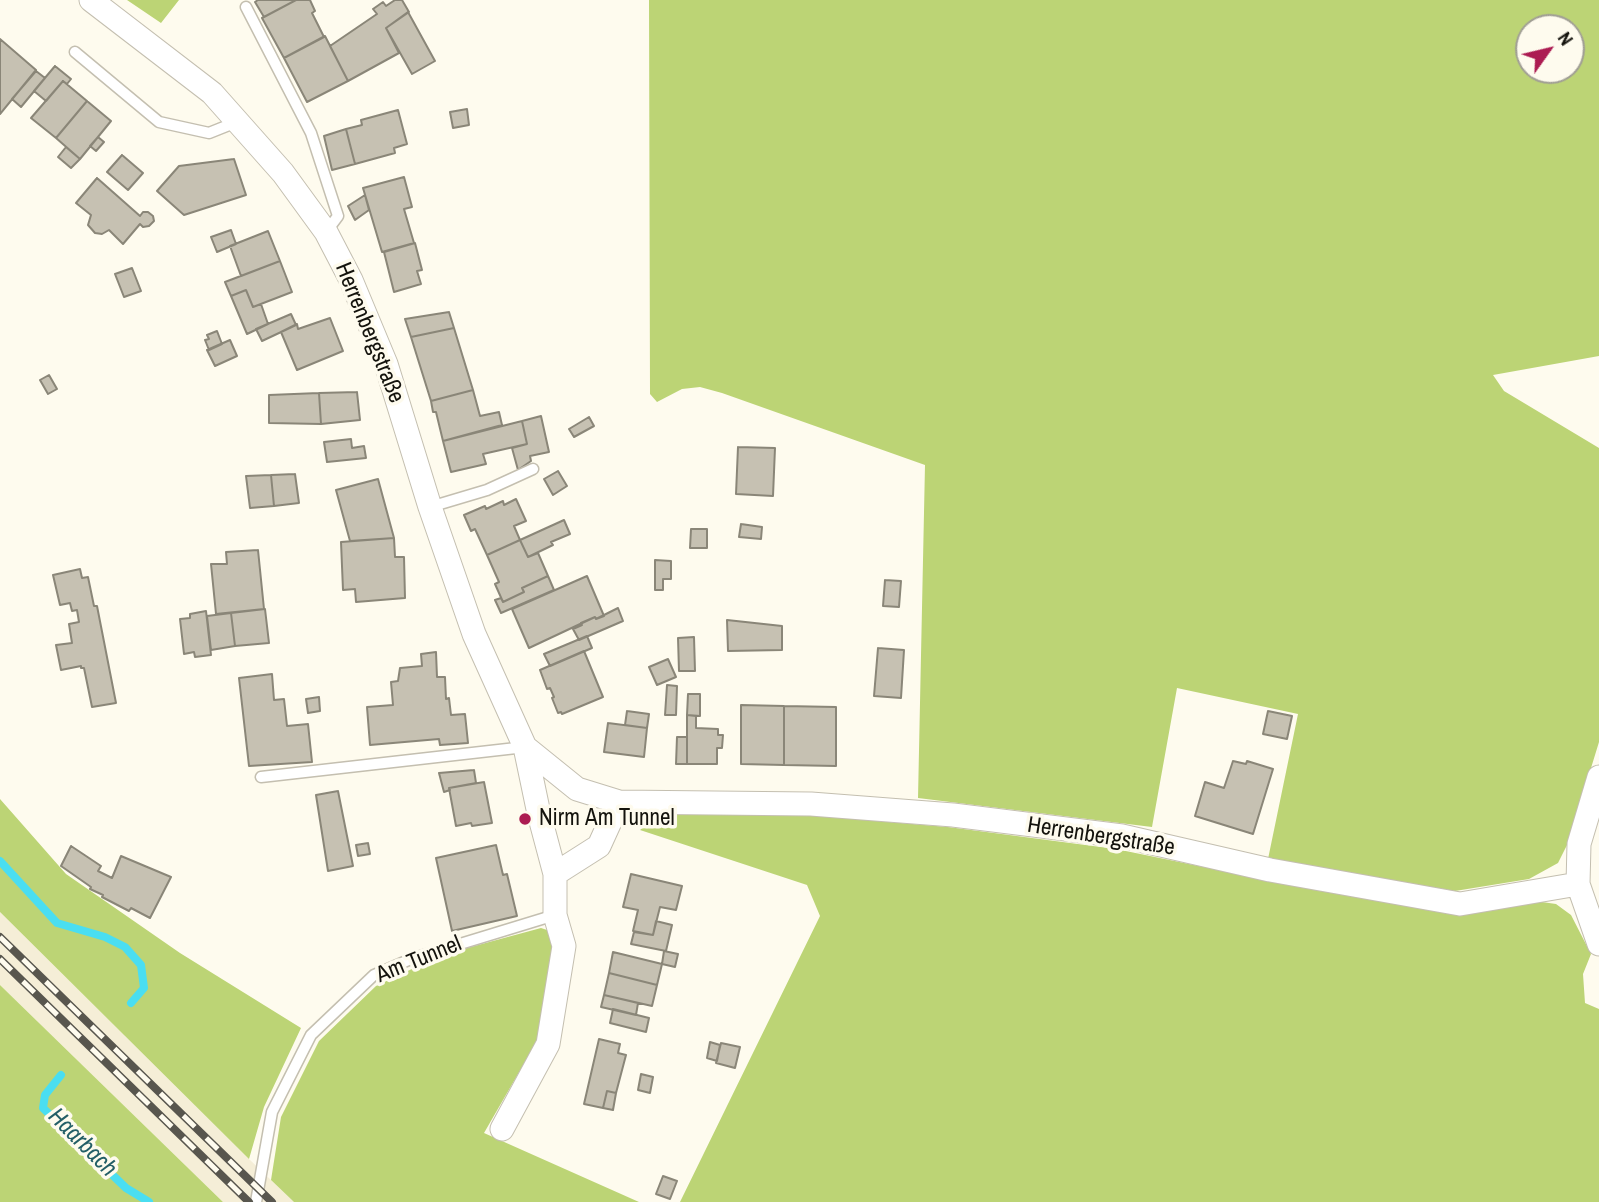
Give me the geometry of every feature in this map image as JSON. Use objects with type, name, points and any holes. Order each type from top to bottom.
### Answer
[{"type":"street","name":"Herrenbergstraße","points":[[90,0],[212,93],[283,173],[326,232],[351,280],[386,364],[430,507],[474,634],[525,747],[555,874]]},
{"type":"street","name":"Herrenbergstraße","points":[[525,747],[577,789],[619,802],[811,804],[966,817],[1122,836],[1269,870],[1460,904],[1577,884]]},
{"type":"street","points":[[1599,777],[1578,844],[1577,884],[1599,944]]},
{"type":"street","points":[[502,1129],[548,1044],[564,946],[555,915],[555,874],[599,846],[619,802]]},
{"type":"lane","points":[[246,7],[311,133],[338,216],[326,232]]},
{"type":"lane","points":[[75,52],[159,122],[209,133],[239,121]]},
{"type":"lane","points":[[430,507],[487,490],[533,469]]},
{"type":"lane","points":[[261,777],[525,747]]},
{"type":"lane","name":"Am Tunnel","points":[[256,1202],[272,1112],[311,1035],[374,975],[421,955],[555,915]]},
{"type":"shaded area","points":[[0,912],[294,1202],[223,1202],[0,985]]},
{"type":"green space","points":[[127,0],[179,0],[161,23]]},
{"type":"green space","points":[[649,0],[1599,0],[1599,356],[1493,375],[1504,391],[1599,448],[1599,742],[1568,843],[1558,863],[1529,879],[1455,891],[1268,859],[1298,714],[1177,688],[1152,827],[918,798],[925,465],[700,387],[682,389],[657,402],[650,394]]},
{"type":"green space","points":[[0,799],[66,874],[180,953],[301,1028],[264,1107],[249,1159],[0,912]]},
{"type":"green space","points":[[684,813],[806,815],[948,827],[1116,849],[1267,880],[1457,914],[1542,902],[1556,904],[1571,915],[1591,954],[1583,974],[1585,1003],[1599,1009],[1599,1202],[680,1202],[820,916],[807,885],[640,830],[651,820]]},
{"type":"green space","points":[[541,928],[553,932],[555,946],[537,1041],[484,1133],[639,1202],[294,1202],[271,1180],[281,1117],[319,1041],[376,986],[467,948]]},
{"type":"green space","points":[[0,985],[223,1202],[0,1202]]},
{"type":"building","points":[[296,0],[264,17],[255,2]]},
{"type":"building","points":[[296,0],[310,0],[315,11],[312,13],[324,37],[284,58],[262,18]]},
{"type":"building","points":[[395,0],[402,0],[409,12],[386,28],[399,53],[348,81],[330,46],[377,14],[373,9],[383,2],[386,6]]},
{"type":"building","points":[[408,12],[435,61],[412,74],[386,28]]},
{"type":"building","points":[[325,36],[348,81],[307,102],[284,58]]},
{"type":"building","points":[[0,39],[36,70],[0,114]]},
{"type":"building","points":[[55,66],[71,79],[67,84],[63,81],[46,101],[34,91]]},
{"type":"building","points":[[36,71],[45,78],[21,107],[12,99]]},
{"type":"building","points":[[63,81],[87,101],[56,138],[31,118]]},
{"type":"building","points":[[87,101],[111,121],[80,159],[56,138]]},
{"type":"building","points":[[467,109],[469,125],[453,128],[450,112]]},
{"type":"building","points":[[398,110],[407,144],[394,148],[395,153],[355,164],[346,129],[362,125],[361,120]]},
{"type":"building","points":[[346,129],[355,164],[332,170],[324,136]]},
{"type":"building","points":[[98,137],[104,142],[96,151],[90,146]]},
{"type":"building","points":[[66,147],[80,159],[71,168],[58,157]]},
{"type":"building","points":[[122,155],[143,173],[128,190],[107,172]]},
{"type":"building","points":[[234,159],[246,195],[184,215],[157,191],[179,166]]},
{"type":"building","points":[[404,177],[412,207],[404,209],[414,243],[382,252],[363,188]]},
{"type":"building","points":[[97,178],[140,216],[143,212],[148,212],[154,221],[149,226],[143,227],[140,224],[123,244],[109,230],[102,234],[95,233],[88,225],[91,215],[76,203]]},
{"type":"building","points":[[365,195],[369,210],[355,220],[348,206]]},
{"type":"building","points":[[231,230],[236,244],[217,252],[211,237]]},
{"type":"building","points":[[268,231],[280,261],[241,276],[230,246]]},
{"type":"building","points":[[415,243],[422,270],[417,271],[421,284],[394,292],[384,252]]},
{"type":"building","points":[[280,261],[292,292],[253,307],[246,290],[231,296],[225,282]]},
{"type":"building","points":[[132,268],[141,291],[124,297],[115,274]]},
{"type":"building","points":[[246,290],[253,307],[261,304],[268,324],[247,334],[231,296]]},
{"type":"building","points":[[449,312],[454,328],[411,337],[405,319]]},
{"type":"building","points":[[291,314],[296,325],[262,341],[256,329]]},
{"type":"building","points":[[330,318],[343,351],[297,370],[281,332],[297,324],[298,329]]},
{"type":"building","points":[[454,328],[473,390],[431,401],[411,337]]},
{"type":"building","points":[[217,331],[222,344],[209,350],[205,340],[209,339],[207,335]]},
{"type":"building","points":[[230,340],[237,356],[215,366],[207,350]]},
{"type":"building","points":[[49,375],[57,389],[48,394],[40,380]]},
{"type":"building","points":[[473,390],[480,416],[499,412],[502,425],[443,441],[431,401]]},
{"type":"building","points":[[357,392],[360,420],[321,424],[319,393]]},
{"type":"building","points":[[319,393],[321,424],[269,423],[269,395]]},
{"type":"building","points":[[541,416],[549,452],[530,456],[531,461],[518,470],[512,448],[527,444],[522,421]]},
{"type":"building","points":[[589,417],[594,426],[574,437],[569,429]]},
{"type":"building","points":[[522,421],[527,444],[483,454],[486,464],[451,472],[443,441]]},
{"type":"building","points":[[351,439],[352,448],[364,446],[366,458],[327,462],[324,442]]},
{"type":"building","points":[[738,447],[775,448],[773,496],[736,494]]},
{"type":"building","points":[[558,471],[567,486],[553,495],[544,479]]},
{"type":"building","points":[[295,474],[299,503],[274,506],[271,475]]},
{"type":"building","points":[[271,475],[274,506],[250,508],[246,476]]},
{"type":"building","points":[[378,479],[394,538],[350,541],[336,490]]},
{"type":"building","points":[[516,499],[526,521],[514,526],[520,540],[487,555],[475,529],[471,531],[464,515],[485,506],[486,509],[503,501],[504,505]]},
{"type":"building","points":[[564,520],[570,534],[551,542],[553,545],[528,557],[520,540]]},
{"type":"building","points":[[741,524],[762,527],[761,539],[739,537]]},
{"type":"building","points":[[691,529],[707,529],[707,548],[690,548]]},
{"type":"building","points":[[394,538],[395,557],[404,557],[405,598],[356,602],[355,589],[343,590],[341,542]]},
{"type":"building","points":[[520,540],[528,557],[538,553],[548,576],[522,588],[524,592],[503,602],[495,584],[499,582],[487,555]]},
{"type":"building","points":[[258,550],[264,609],[216,614],[211,564],[227,564],[226,552]]},
{"type":"building","points":[[655,560],[671,561],[671,579],[663,579],[663,590],[655,590]]},
{"type":"building","points":[[80,569],[82,578],[88,577],[94,606],[97,606],[116,703],[92,707],[84,668],[81,666],[61,670],[56,645],[72,643],[69,624],[79,622],[77,610],[72,611],[70,603],[60,605],[53,575]]},
{"type":"building","points":[[548,576],[554,590],[501,613],[495,600],[501,598],[503,602],[524,592],[522,588]]},
{"type":"building","points":[[587,576],[604,616],[595,617],[529,648],[512,609]]},
{"type":"building","points":[[885,580],[901,581],[899,607],[883,606]]},
{"type":"building","points":[[618,608],[623,621],[579,640],[573,629]]},
{"type":"building","points":[[265,609],[269,643],[235,646],[231,613]]},
{"type":"building","points":[[206,611],[211,655],[195,657],[194,652],[184,654],[180,619]]},
{"type":"building","points":[[231,613],[235,646],[211,650],[207,616]]},
{"type":"building","points":[[727,620],[782,626],[782,650],[728,651]]},
{"type":"building","points":[[587,636],[592,648],[550,666],[544,654]]},
{"type":"building","points":[[694,637],[695,671],[679,671],[678,638]]},
{"type":"building","points":[[878,648],[904,650],[901,698],[874,696]]},
{"type":"building","points":[[584,651],[603,697],[562,714],[558,713],[552,698],[554,697],[550,688],[547,689],[540,670]]},
{"type":"building","points":[[436,652],[437,677],[445,677],[446,699],[449,698],[451,715],[465,714],[468,743],[440,745],[439,739],[370,745],[367,707],[393,705],[391,682],[398,681],[400,668],[422,666],[421,654]]},
{"type":"building","points":[[668,659],[676,677],[657,685],[649,667]]},
{"type":"building","points":[[272,674],[274,700],[284,699],[287,726],[308,724],[312,762],[249,766],[239,678]]},
{"type":"building","points":[[667,685],[677,686],[676,715],[665,715]]},
{"type":"building","points":[[688,694],[700,694],[700,716],[687,715]]},
{"type":"building","points":[[319,697],[320,711],[308,713],[306,699]]},
{"type":"building","points":[[741,705],[784,706],[784,765],[741,764]]},
{"type":"building","points":[[784,706],[836,707],[836,766],[784,765]]},
{"type":"building","points":[[627,711],[649,714],[647,728],[625,725]]},
{"type":"building","points":[[1268,711],[1292,716],[1287,739],[1263,734]]},
{"type":"building","points":[[687,715],[696,716],[696,728],[718,729],[718,735],[723,735],[722,748],[717,748],[717,764],[687,764]]},
{"type":"building","points":[[608,723],[647,728],[644,757],[604,752]]},
{"type":"building","points":[[677,737],[687,737],[687,764],[676,764]]},
{"type":"building","points":[[1233,761],[1246,764],[1247,761],[1273,769],[1253,834],[1195,816],[1205,782],[1224,788]]},
{"type":"building","points":[[474,770],[476,783],[449,788],[450,790],[444,792],[439,773]]},
{"type":"building","points":[[484,782],[492,823],[456,826],[449,788]]},
{"type":"building","points":[[338,791],[353,866],[328,871],[316,795]]},
{"type":"building","points":[[368,843],[370,854],[358,856],[356,845]]},
{"type":"building","points":[[496,845],[503,875],[507,874],[517,916],[452,931],[436,858]]},
{"type":"building","points":[[71,846],[101,866],[98,871],[112,878],[121,856],[171,877],[150,918],[102,897],[103,895],[90,889],[91,887],[61,866]]},
{"type":"building","points":[[631,874],[682,886],[676,910],[660,907],[653,935],[633,931],[638,910],[623,907]]},
{"type":"building","points":[[656,921],[672,925],[666,951],[631,944],[634,932],[653,935]]},
{"type":"building","points":[[664,951],[678,954],[675,967],[662,964]]},
{"type":"building","points":[[613,952],[662,964],[657,985],[609,973]]},
{"type":"building","points":[[609,973],[657,985],[652,1006],[604,995]]},
{"type":"building","points":[[604,995],[638,1003],[636,1015],[601,1007]]},
{"type":"building","points":[[613,1009],[649,1018],[646,1032],[610,1023]]},
{"type":"building","points":[[599,1039],[620,1044],[618,1053],[626,1055],[616,1093],[607,1091],[603,1108],[584,1104]]},
{"type":"building","points":[[710,1042],[720,1045],[717,1061],[707,1058]]},
{"type":"building","points":[[721,1043],[740,1047],[735,1068],[716,1063]]},
{"type":"building","points":[[641,1074],[653,1077],[650,1093],[638,1090]]},
{"type":"building","points":[[607,1091],[616,1093],[613,1110],[603,1108]]},
{"type":"building","points":[[663,1176],[677,1181],[670,1199],[656,1194]]},
{"type":"waterway","name":"Haarbach","points":[[0,861],[57,923],[105,937],[125,947],[141,965],[144,988],[131,1003]]},
{"type":"waterway","name":"Haarbach","points":[[61,1075],[45,1095],[43,1108],[126,1188],[149,1202]]},
{"type":"railway","points":[[0,937],[272,1202]]},
{"type":"railway","points":[[0,959],[249,1202]]},
{"type":"place","name":"Nirm Am Tunnel","points":[[525,819]]}]
